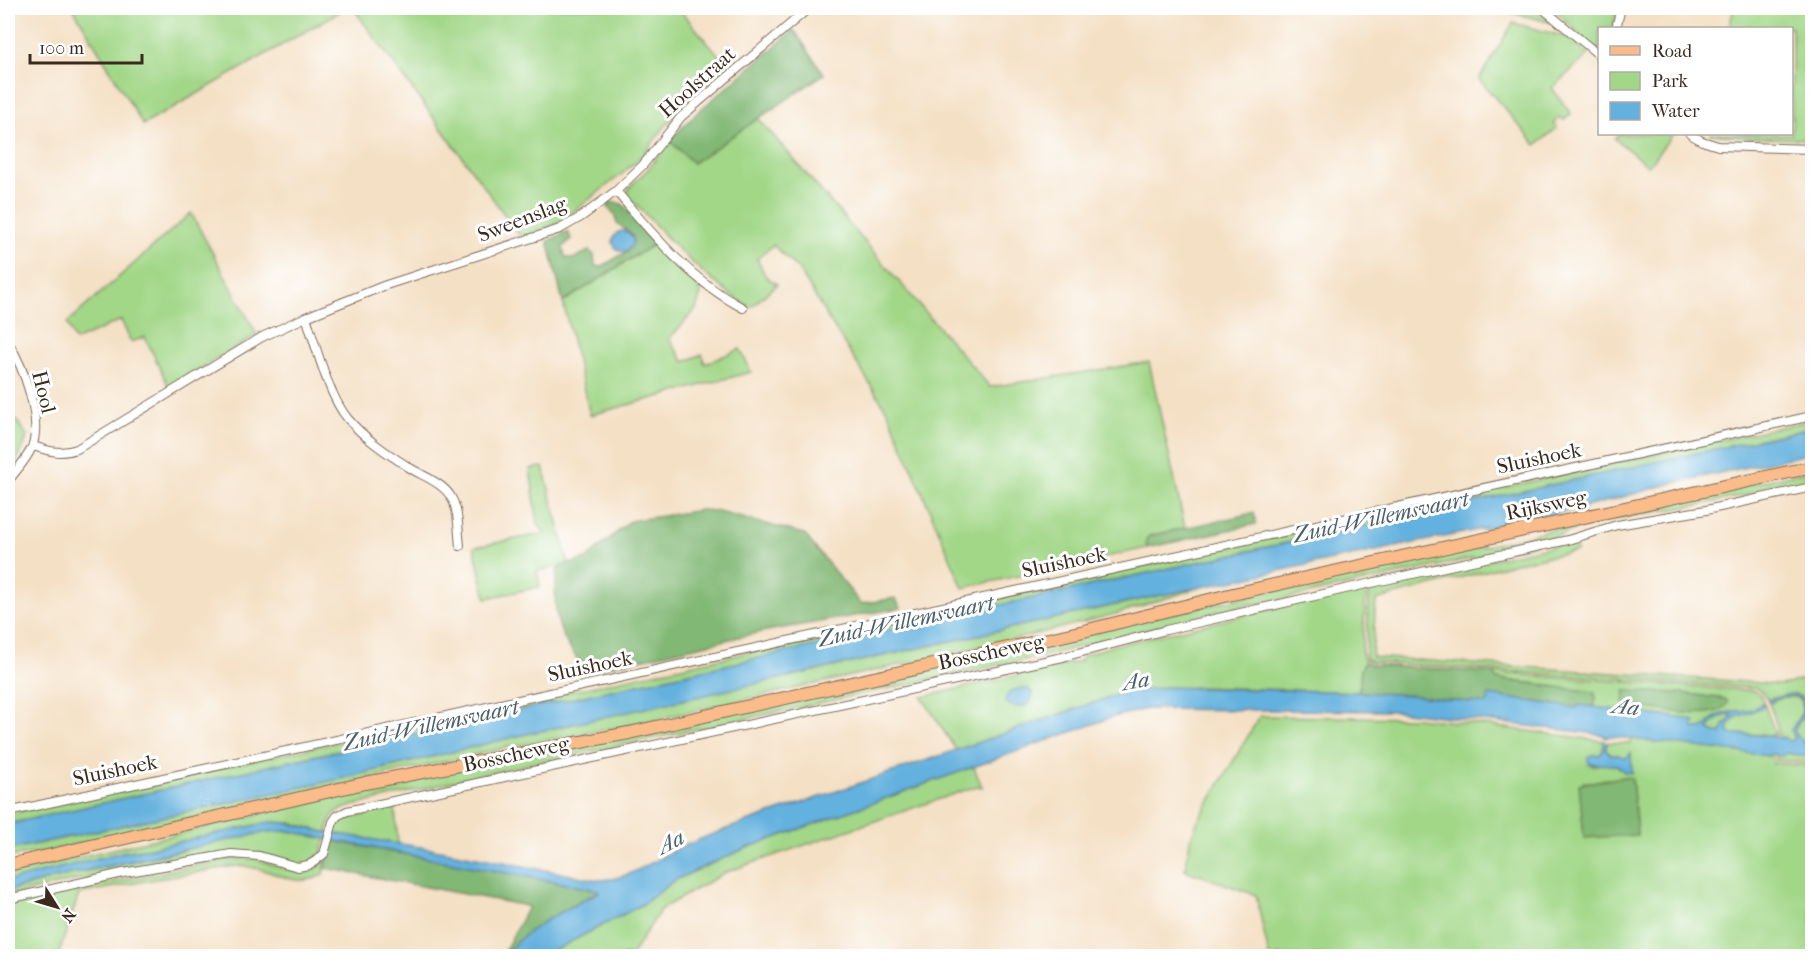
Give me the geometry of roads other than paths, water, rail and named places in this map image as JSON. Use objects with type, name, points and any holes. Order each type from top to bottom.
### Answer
[{"type":"main road","name":"Rijksweg","points":[[1043,640],[1244,592],[1812,467]]},
{"type":"main road","name":"Bosscheweg","points":[[8,865],[364,783],[629,733],[1043,640]]},
{"type":"street","name":"Hoolstraat","points":[[616,191],[643,165],[681,117],[809,8]]},
{"type":"street","points":[[1542,8],[1598,55]]},
{"type":"street","points":[[1616,27],[1621,8]]},
{"type":"street","points":[[1692,135],[1718,146],[1812,149]]},
{"type":"street","points":[[616,191],[658,241],[709,288],[743,308]]},
{"type":"street","name":"Sweenslag","points":[[33,446],[57,453],[77,449],[262,337],[386,285],[560,229],[581,217],[616,191]]},
{"type":"street","points":[[306,317],[338,406],[348,420],[364,435],[406,466],[444,488],[456,506],[460,546]]},
{"type":"street","name":"Hool","points":[[8,342],[27,383],[35,427],[33,446],[8,482]]},
{"type":"street","name":"Sluishoek","points":[[8,812],[1812,416]]},
{"type":"street","name":"Rijksweg","points":[[1063,657],[1166,630],[1558,542],[1617,525],[1706,510],[1812,487]]},
{"type":"street","name":"Bosscheweg","points":[[8,898],[123,873],[231,854],[259,856],[298,867],[314,862],[324,854],[337,816],[347,811],[1063,657]]},
{"type":"water","points":[[619,231],[627,231],[633,237],[633,245],[627,251],[619,251],[613,245],[613,237]]},
{"type":"water","points":[[1812,428],[1812,453],[1673,483],[1579,509],[1124,603],[518,736],[340,779],[8,850],[8,824]]},
{"type":"water","points":[[1165,687],[1359,692],[1487,704],[1489,695],[1577,708],[1578,705],[1687,719],[1695,721],[1694,728],[1699,729],[1705,728],[1717,716],[1752,709],[1762,703],[1764,707],[1735,718],[1728,732],[1772,736],[1789,741],[1794,740],[1791,730],[1802,713],[1802,700],[1790,697],[1770,703],[1768,700],[1794,695],[1802,698],[1805,710],[1794,733],[1804,742],[1812,743],[1812,757],[1786,753],[1782,756],[1770,754],[1769,756],[1396,711],[1146,709],[1113,717],[744,849],[675,880],[643,904],[546,956],[503,956],[535,927],[599,892],[598,890],[290,831],[266,832],[71,874],[8,891],[8,881],[123,852],[270,822],[288,823],[329,833],[445,851],[598,880],[608,879],[636,871],[671,852],[725,829],[1122,693]],"holes":[[[1733,715],[1724,726],[1722,734],[1709,729],[1719,719]]]},
{"type":"water","points":[[1021,688],[1029,689],[1033,694],[1029,703],[1018,707],[1005,702],[1008,694]]},
{"type":"water","points":[[1604,741],[1607,742],[1606,749],[1610,755],[1626,758],[1631,753],[1632,773],[1624,772],[1617,765],[1589,764],[1588,758],[1592,755],[1599,755],[1603,751]]},
{"type":"water label","name":"Zuid-Willemsvaart","points":[[1381,517]]},
{"type":"water label","name":"Zuid-Willemsvaart","points":[[906,621]]},
{"type":"water label","name":"Aa","points":[[1136,681]]},
{"type":"water label","name":"Aa","points":[[1626,707]]},
{"type":"water label","name":"Zuid-Willemsvaart","points":[[431,725]]},
{"type":"water label","name":"Aa","points":[[671,842]]}]
